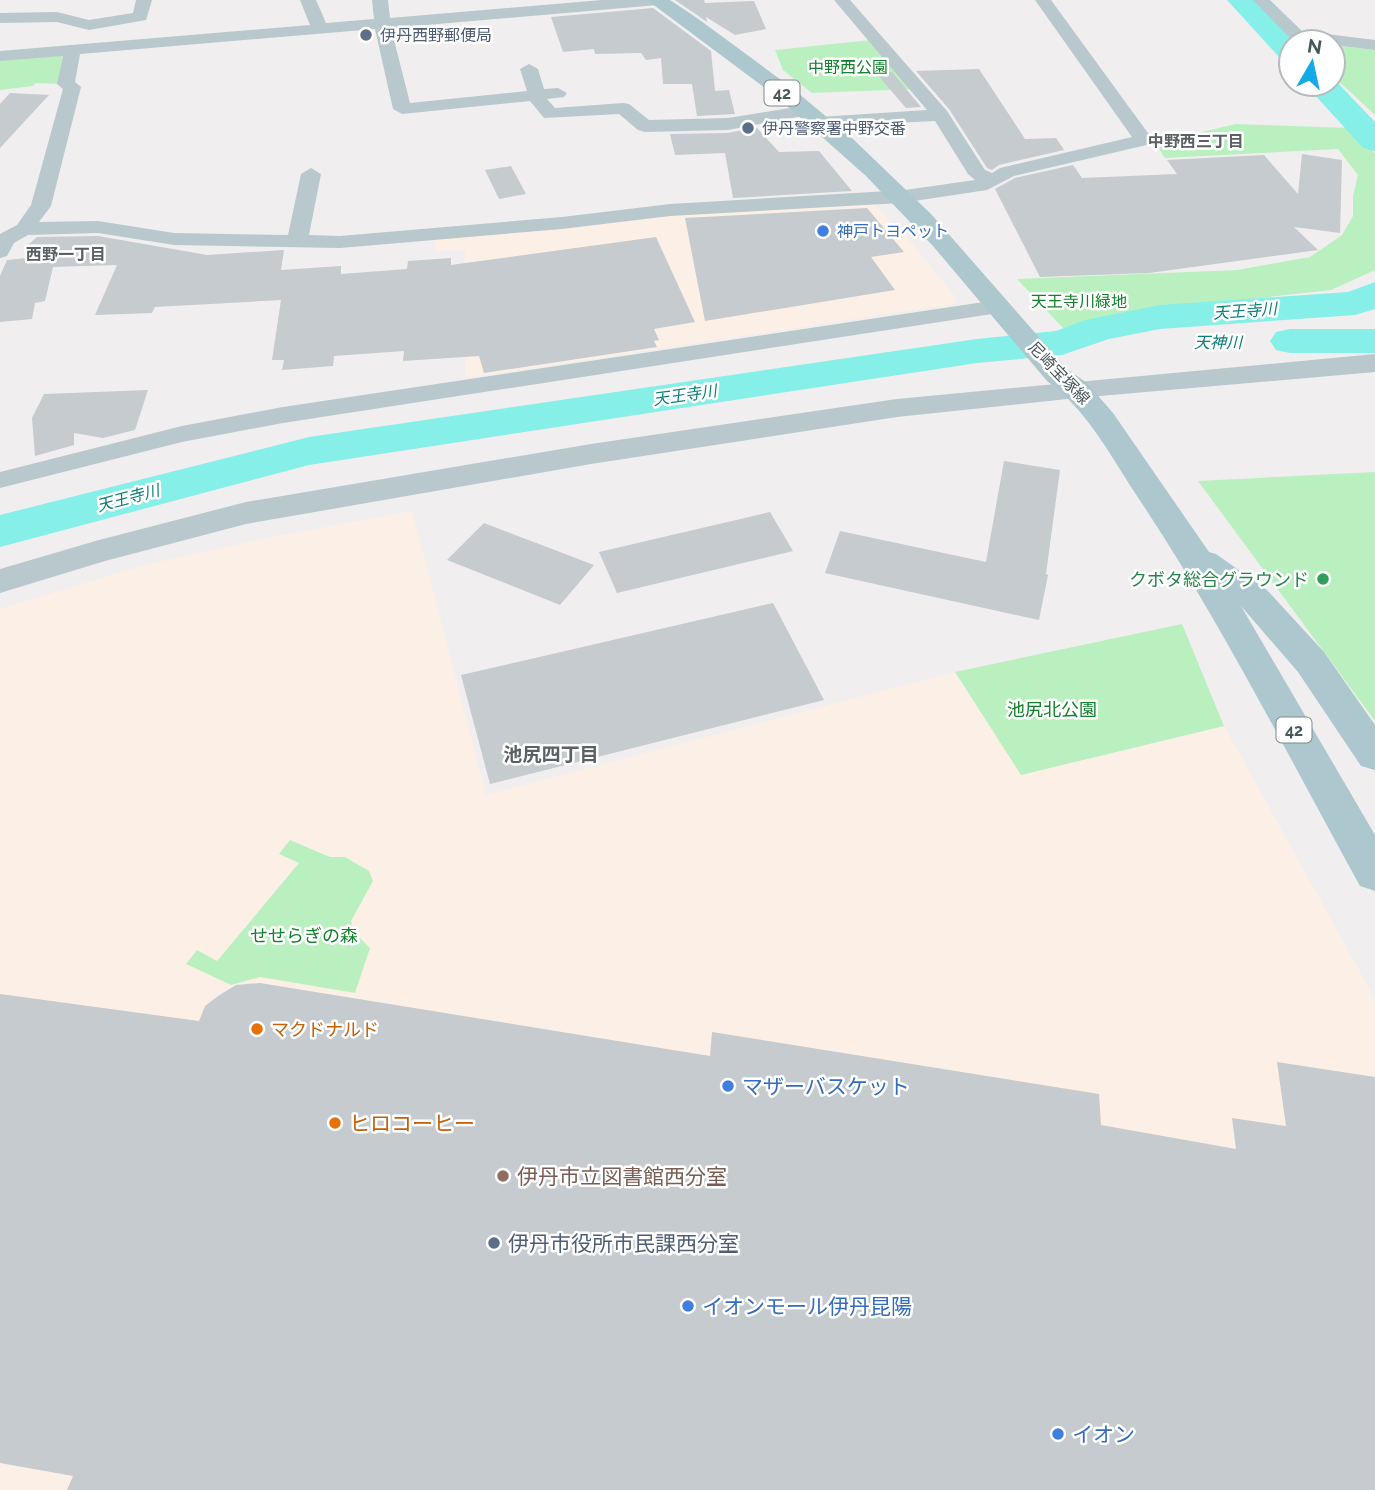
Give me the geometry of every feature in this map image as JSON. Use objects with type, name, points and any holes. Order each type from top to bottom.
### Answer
[{"type":"main road","name":"尼崎宝塚線","points":[[657,0],[709,34],[811,117],[900,196],[1102,420],[1194,555],[1375,873]]},
{"type":"main road","name":"42","points":[[1194,555],[1255,599],[1311,662],[1375,755]]},
{"type":"street","points":[[42,0],[57,13],[57,17]]},
{"type":"street","points":[[0,18],[57,17],[89,25],[141,17],[144,0]]},
{"type":"street","points":[[308,0],[320,29]]},
{"type":"street","points":[[380,0],[382,23],[402,109],[576,91]]},
{"type":"street","points":[[0,56],[382,23],[452,8],[657,0]]},
{"type":"street","points":[[842,0],[941,116],[978,174],[991,180]]},
{"type":"street","points":[[24,229],[98,227],[174,239],[340,242],[562,223],[670,210],[900,196],[987,184],[1007,172],[1144,140],[1044,0]]},
{"type":"street","points":[[1261,0],[1297,35],[1375,46]]},
{"type":"street","points":[[2,244],[24,229],[41,206],[72,88],[66,83],[72,50]]},
{"type":"street","points":[[529,69],[537,95],[550,114],[623,108],[645,126],[728,124],[811,117],[941,116]]},
{"type":"street","points":[[297,242],[312,181]]},
{"type":"street","points":[[0,480],[182,434],[283,415],[1000,310]]},
{"type":"street","points":[[0,581],[99,551],[246,513],[591,454],[1067,382],[1375,363]]},
{"type":"shaded area","points":[[871,201],[908,239],[957,299],[953,304],[465,378],[465,250],[435,251],[436,239],[674,212]]},
{"type":"shaded area","name":"イオンモール伊丹昆陽","points":[[412,511],[486,795],[955,672],[1021,775],[1224,726],[1375,999],[1375,1490],[0,1490],[0,609],[145,565],[272,537]]},
{"type":"green space","name":"中野西公園","points":[[871,40],[915,89],[812,93],[783,70],[775,50]]},
{"type":"green space","points":[[1347,47],[1375,50],[1375,115],[1347,89]]},
{"type":"green space","points":[[63,53],[58,84],[36,83],[33,86],[0,90],[0,58]]},
{"type":"green space","name":"天王寺川緑地","points":[[1236,124],[1350,128],[1375,153],[1375,270],[1331,290],[1171,308],[1064,329],[1017,279],[1237,270],[1310,257],[1342,235],[1353,216],[1353,196],[1358,175],[1338,149],[1165,158],[1155,143]]},
{"type":"green space","name":"クボタ総合グラウンド","points":[[1375,472],[1375,721],[1198,481]]},
{"type":"green space","name":"池尻北公園","points":[[1182,624],[1224,726],[1021,775],[955,672]]},
{"type":"green space","name":"せせらぎの森","points":[[290,840],[330,857],[345,857],[369,871],[373,881],[351,921],[354,932],[370,948],[355,993],[260,977],[231,985],[186,964],[197,950],[217,961],[299,863],[279,854]]},
{"type":"building","points":[[675,0],[704,0],[705,3],[754,1],[766,29],[735,35],[706,17],[707,22]]},
{"type":"building","points":[[653,8],[711,51],[715,91],[729,90],[735,114],[697,116],[692,84],[663,84],[661,58],[646,60],[641,53],[595,54],[594,49],[563,52],[551,17]]},
{"type":"building","points":[[979,69],[1025,139],[1056,138],[1064,150],[999,165],[992,170],[987,168],[949,109],[916,71]]},
{"type":"building","points":[[892,72],[921,107],[906,108],[876,73]]},
{"type":"building","points":[[10,93],[49,95],[0,148],[0,104]]},
{"type":"building","points":[[756,127],[779,152],[819,151],[852,191],[733,198],[725,153],[675,155],[670,134],[728,133]]},
{"type":"building","points":[[1302,154],[1342,160],[1340,233],[1294,227],[1318,250],[1149,273],[1040,277],[995,189],[1015,178],[1073,165],[1082,178],[1177,174],[1167,160],[1264,155],[1298,194]]},
{"type":"building","points":[[511,166],[526,194],[499,199],[485,170]]},
{"type":"building","points":[[867,208],[904,252],[871,257],[895,290],[705,321],[685,218]]},
{"type":"building","points":[[98,236],[207,255],[284,250],[281,270],[341,266],[341,274],[407,269],[408,261],[451,258],[451,265],[656,237],[695,322],[654,329],[659,340],[654,341],[657,347],[484,373],[479,356],[403,361],[404,351],[334,356],[333,366],[282,370],[284,360],[272,360],[281,300],[155,307],[152,313],[95,315],[117,265],[53,267],[45,301],[35,303],[32,319],[0,322],[0,276],[7,260],[27,258],[28,245],[37,237]]},
{"type":"building","points":[[148,390],[135,430],[103,438],[74,433],[74,445],[35,456],[32,418],[44,394]]},
{"type":"building","points":[[1004,461],[1060,470],[1046,574],[1048,575],[1039,620],[825,573],[840,531],[986,562]]},
{"type":"building","points":[[770,512],[793,551],[617,593],[599,552]]},
{"type":"building","points":[[484,523],[594,565],[560,605],[447,560]]},
{"type":"building","points":[[773,603],[824,700],[490,784],[461,675]]},
{"type":"building","name":"イオンモール伊丹昆陽","points":[[260,983],[710,1056],[712,1032],[1099,1094],[1101,1125],[1236,1149],[1232,1118],[1286,1126],[1277,1062],[1375,1077],[1375,1490],[67,1490],[73,1476],[0,1463],[0,994],[199,1021],[205,1006],[218,996],[236,985]]},
{"type":"waterway","name":"天王寺川","points":[[1241,0],[1277,37]]},
{"type":"waterway","name":"天王寺川","points":[[1334,98],[1375,141]]},
{"type":"waterway","name":"天王寺川","points":[[0,531],[309,451],[977,351],[1062,343],[1099,329],[1160,317],[1355,303],[1375,294]]},
{"type":"waterway","name":"天神川","points":[[1290,341],[1375,341]]},
{"type":"place","name":"伊丹西野郵便局","points":[[366,35]]},
{"type":"place","name":"伊丹警察署中野交番","points":[[748,128]]},
{"type":"place","name":"神戸トヨペット","points":[[823,231]]},
{"type":"place","name":"クボタ総合グラウンド","points":[[1323,579]]},
{"type":"place","name":"マクドナルド","points":[[257,1029]]},
{"type":"place","name":"マザーバスケット","points":[[728,1086]]},
{"type":"place","name":"ヒロコーヒー","points":[[335,1123]]},
{"type":"place","name":"伊丹市立図書館西分室","points":[[503,1176]]},
{"type":"place","name":"伊丹市役所市民課西分室","points":[[494,1243]]},
{"type":"place","name":"イオンモール伊丹昆陽","points":[[688,1306]]},
{"type":"place","name":"イオン","points":[[1058,1434]]},
{"type":"district","name":"中野西三丁目","points":[[1196,141]]},
{"type":"district","name":"西野一丁目","points":[[66,254]]},
{"type":"district","name":"池尻四丁目","points":[[551,754]]}]
